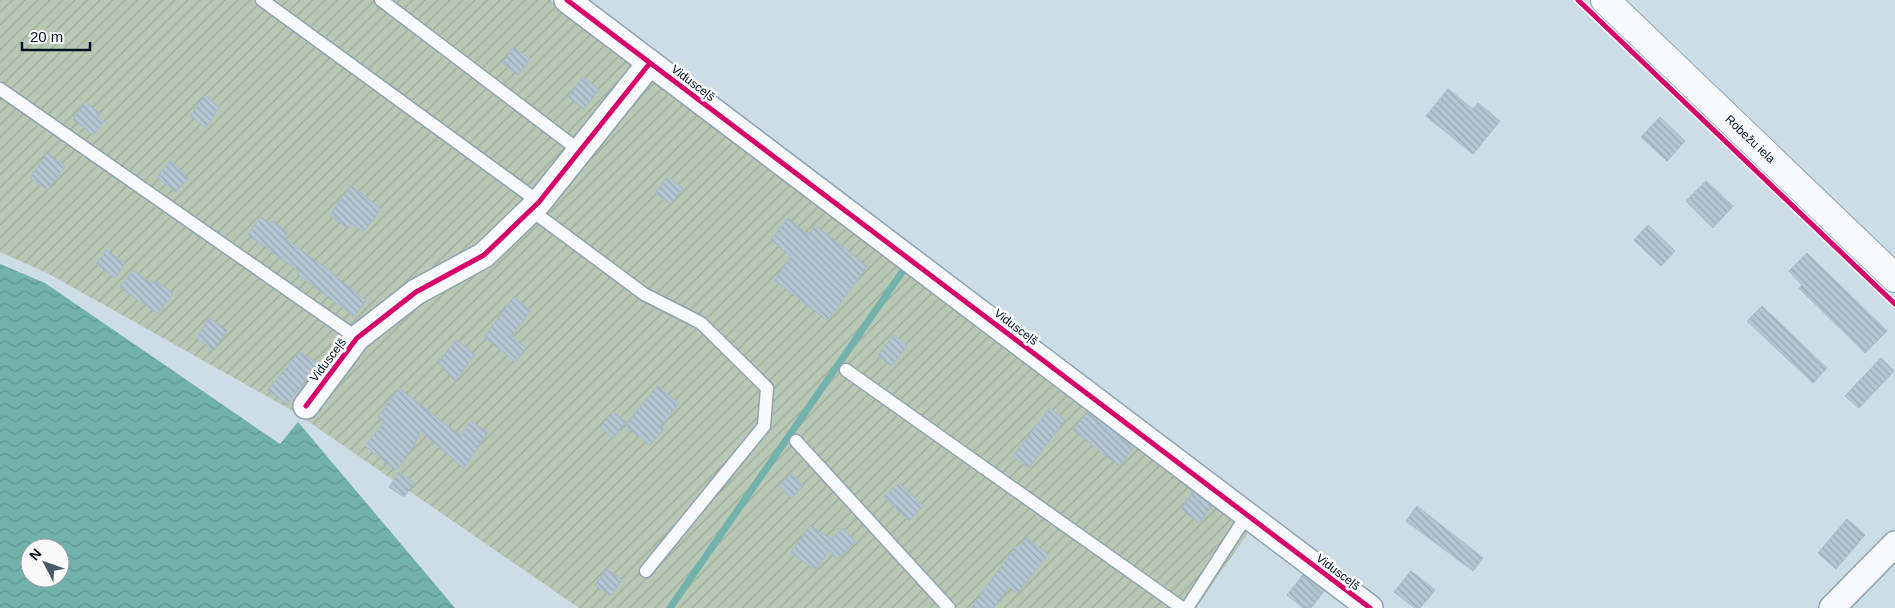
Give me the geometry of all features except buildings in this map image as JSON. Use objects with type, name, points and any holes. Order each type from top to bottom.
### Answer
[{"type":"main road","name":"Robežu iela","points":[[1605,0],[1895,278]]},
{"type":"street","name":"Vidusceļš","points":[[567,0],[1370,608]]},
{"type":"street","name":"Vidusceļš","points":[[306,406],[357,338],[416,292],[484,255],[535,206],[650,62]]},
{"type":"street","points":[[1832,608],[1895,544]]},
{"type":"lane","points":[[262,0],[535,206],[644,294],[701,323],[766,388],[764,426],[646,571]]},
{"type":"lane","points":[[381,0],[580,151]]},
{"type":"lane","points":[[0,89],[357,338]]},
{"type":"lane","points":[[846,370],[1182,608]]},
{"type":"lane","points":[[796,441],[948,608]]},
{"type":"lane","points":[[1187,608],[1247,515]]},
{"type":"shaded area","points":[[0,0],[550,0],[1248,533],[1196,608],[579,608],[293,411],[49,274],[0,252]]},
{"type":"water","points":[[0,264],[45,283],[280,444],[298,422],[455,608],[0,608]]},
{"type":"waterway","points":[[670,608],[907,265]]},
{"type":"cycle path","points":[[567,0],[1370,608]]},
{"type":"cycle path","points":[[1578,0],[1895,304]]},
{"type":"cycle path","points":[[306,406],[357,338],[416,292],[484,255],[539,202],[650,63]]}]
